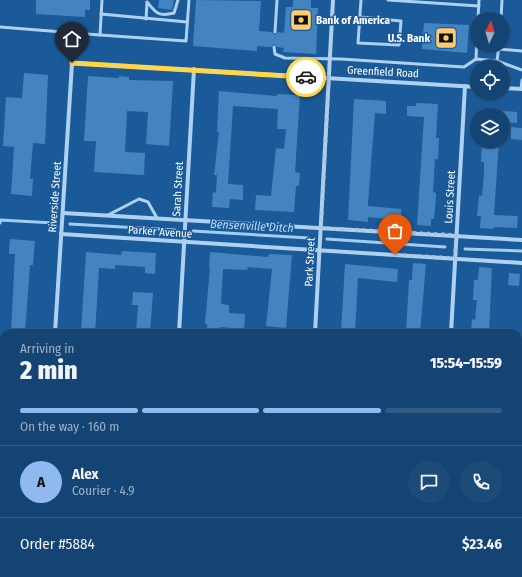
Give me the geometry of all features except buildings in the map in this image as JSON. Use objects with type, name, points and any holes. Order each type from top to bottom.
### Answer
[{"type":"street","name":"Park Street","points":[[316,329],[333,0]]},
{"type":"street","name":"Greenfield Road","points":[[72,63],[470,86]]},
{"type":"street","name":"Riverside Street","points":[[55,329],[72,63]]},
{"type":"street","name":"Sarah Street","points":[[179,329],[194,69]]},
{"type":"street","name":"Louis Street","points":[[451,329],[465,86]]},
{"type":"street","points":[[510,88],[522,89]]},
{"type":"street","name":"Parker Avenue","points":[[63,213],[522,240]]},
{"type":"street","name":"Parker Avenue","points":[[61,234],[184,243],[522,263]]},
{"type":"lane","points":[[100,35],[102,0]]},
{"type":"lane","points":[[147,1],[156,13],[165,16],[174,13],[178,0]]},
{"type":"lane","points":[[0,27],[186,40],[189,0]]},
{"type":"lane","points":[[275,32],[277,0]]},
{"type":"lane","points":[[360,16],[401,21],[399,45],[358,43],[361,0]]},
{"type":"lane","points":[[388,0],[479,6]]},
{"type":"lane","points":[[479,0],[479,12]]},
{"type":"lane","points":[[501,12],[502,0]]},
{"type":"lane","points":[[146,19],[147,1]]},
{"type":"lane","points":[[101,14],[187,22]]},
{"type":"lane","points":[[274,47],[274,54],[285,58],[341,59],[464,67],[476,59],[486,60]]},
{"type":"lane","points":[[510,50],[522,51]]},
{"type":"lane","points":[[476,52],[476,59]]},
{"type":"lane","points":[[510,66],[522,70]]},
{"type":"lane","points":[[522,80],[522,89]]},
{"type":"lane","points":[[108,215],[139,199],[148,202],[157,218]]},
{"type":"waterway","name":"Bensenville Ditch","points":[[0,223],[0,220],[54,223]]},
{"type":"waterway","name":"Bensenville Ditch","points":[[70,224],[175,230]]},
{"type":"waterway","name":"Bensenville Ditch","points":[[193,231],[309,238]]},
{"type":"waterway","name":"Bensenville Ditch","points":[[327,239],[445,247]]},
{"type":"waterway","name":"Bensenville Ditch","points":[[465,249],[522,251]]},
{"type":"way so far","points":[[306,77],[329,78],[321,228],[456,235],[455,258],[395,255]]},
{"type":"place","name":"Bank of America","points":[[301,20]]},
{"type":"place","name":"U.S. Bank","points":[[446,38]]},
{"type":"route","points":[[72,63],[194,69],[306,77]]}]
